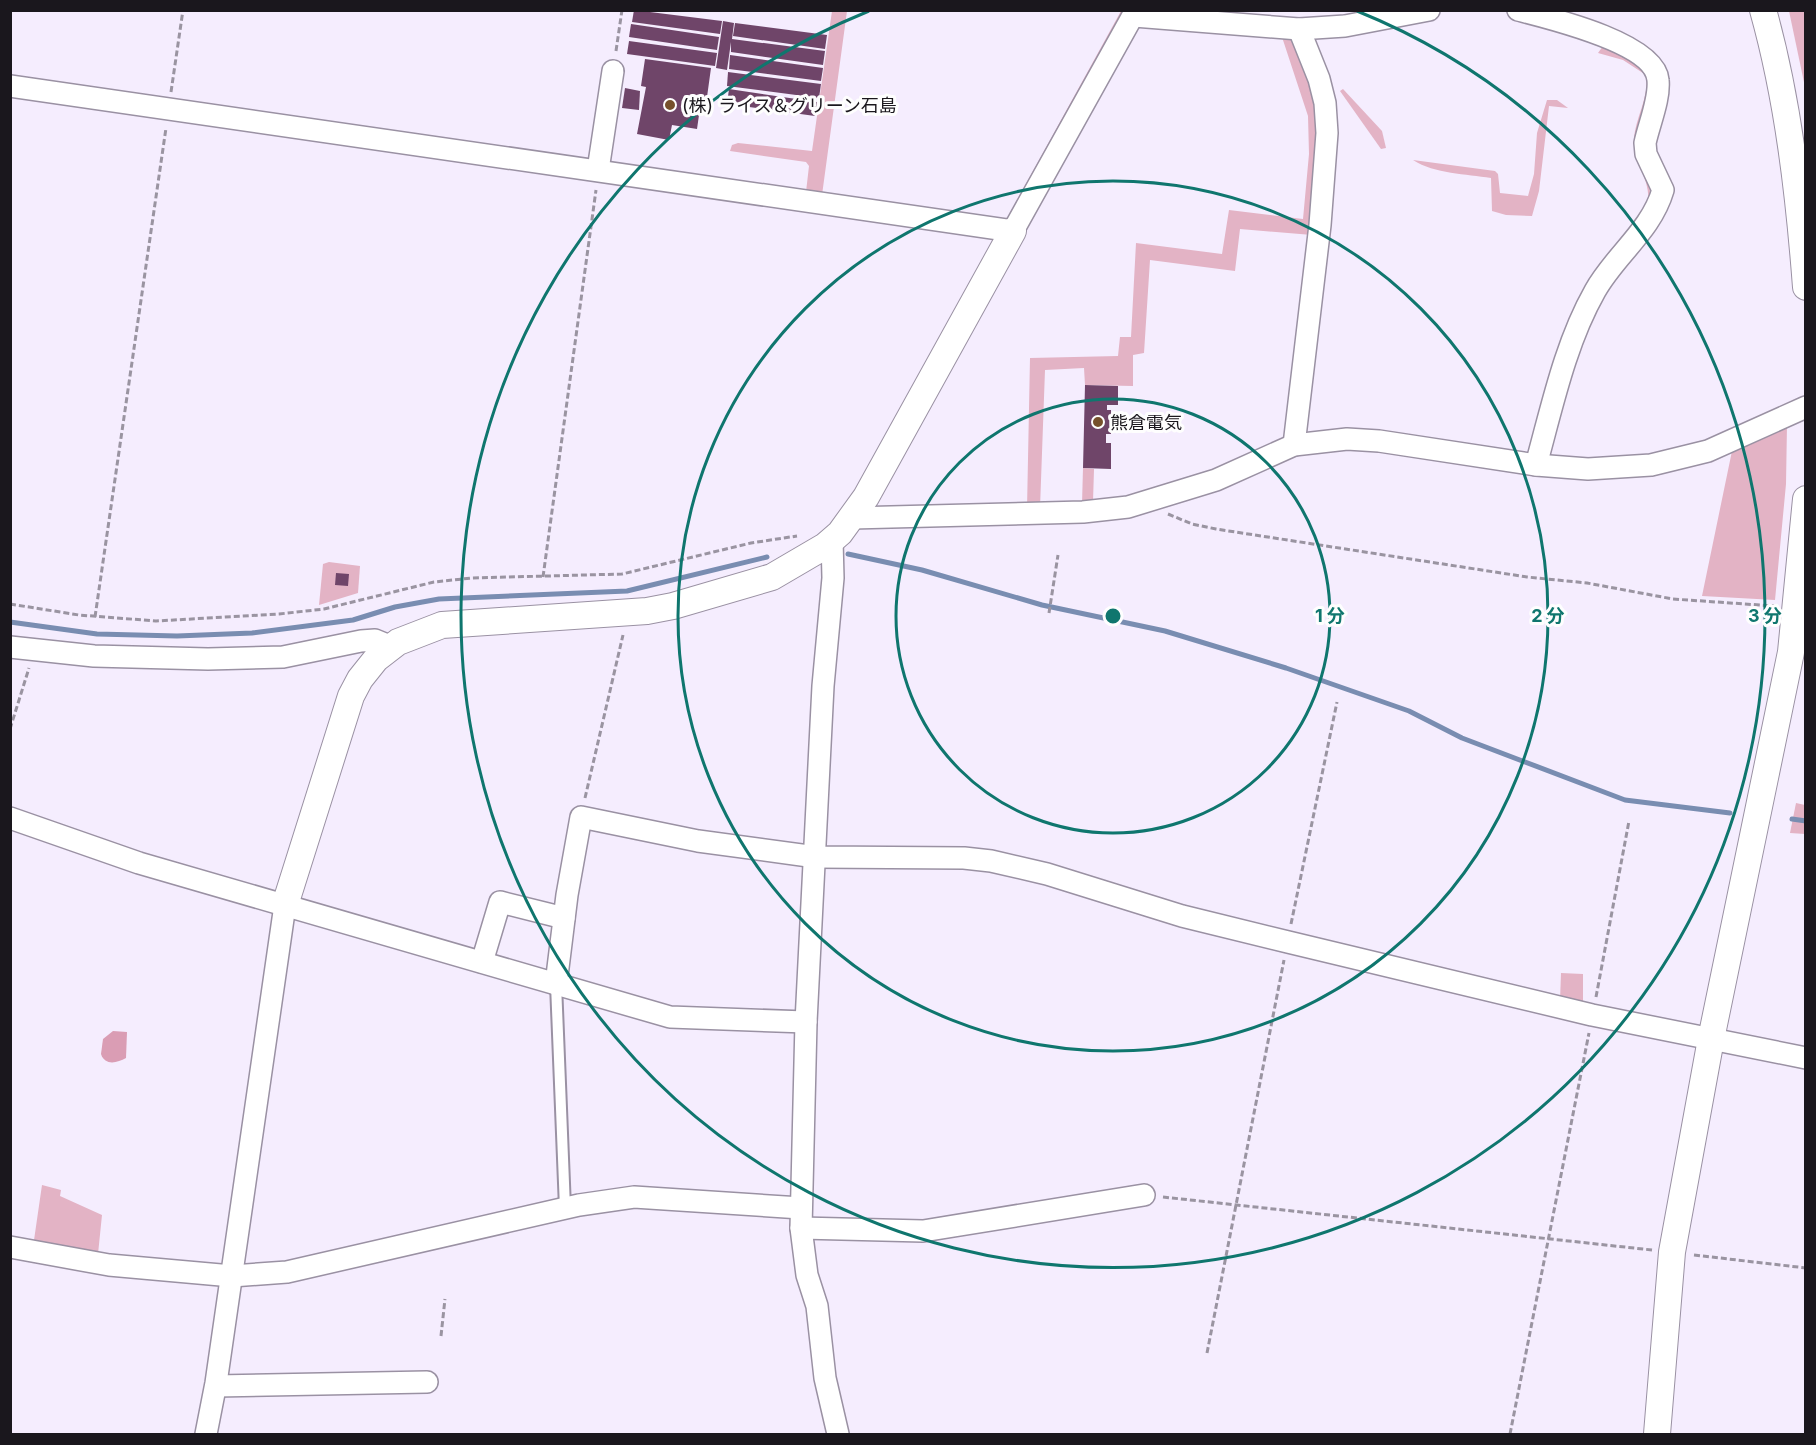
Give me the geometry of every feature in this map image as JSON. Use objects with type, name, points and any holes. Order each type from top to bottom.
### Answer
[{"type":"street","points":[[206,1434],[216,1386],[285,905],[351,696],[360,679],[376,659],[407,638],[442,626],[628,613],[673,606],[772,578],[796,565],[832,540],[852,518],[1135,13],[1299,29],[1345,26],[1429,10]]},
{"type":"street","points":[[1518,10],[1569,23],[1641,55],[1650,63],[1658,80],[1645,143],[1646,154],[1664,190],[1653,216],[1604,277],[1587,308],[1569,352],[1536,465]]},
{"type":"street","points":[[1763,10],[1779,80],[1793,172],[1806,287]]},
{"type":"street","points":[[1294,445],[1320,225],[1327,133],[1325,103],[1319,79],[1299,29]]},
{"type":"street","points":[[598,170],[613,71]]},
{"type":"street","points":[[10,86],[1013,231]]},
{"type":"street","points":[[852,518],[1097,512],[1154,501],[1216,480],[1294,445],[1347,439],[1379,441],[1536,465],[1588,469],[1651,465],[1681,459],[1738,440],[1806,407]]},
{"type":"street","points":[[1657,1434],[1672,1252],[1711,1039],[1782,696],[1796,609],[1806,499]]},
{"type":"street","points":[[832,540],[833,578],[823,686],[806,1022],[801,1218],[807,1275],[817,1306],[825,1378],[838,1434]]},
{"type":"street","points":[[10,647],[94,657],[208,659],[283,657],[375,640],[393,646]]},
{"type":"street","points":[[556,984],[564,918],[581,817],[698,841],[816,857],[964,858],[991,861],[1047,874],[1161,910],[1288,942],[1592,1014],[1806,1058]]},
{"type":"street","points":[[10,818],[139,863],[670,1017],[806,1022]]},
{"type":"street","points":[[482,962],[500,902],[564,918]]},
{"type":"street","points":[[10,1247],[109,1265],[232,1276],[287,1272],[565,1208],[634,1197],[923,1231],[1143,1195]]},
{"type":"street","points":[[216,1386],[427,1383]]},
{"type":"lane","points":[[556,984],[565,1208]]},
{"type":"path","points":[[95,617],[183,10]]},
{"type":"path","points":[[613,71],[622,10]]},
{"type":"path","points":[[543,577],[598,170]]},
{"type":"path","points":[[1154,501],[1177,519],[1216,529],[1527,578],[1587,583],[1673,599],[1796,609]]},
{"type":"path","points":[[10,604],[95,617],[156,621],[279,614],[324,609],[434,582],[472,578],[622,574],[750,543],[799,536]]},
{"type":"path","points":[[1049,613],[1058,555]]},
{"type":"path","points":[[581,817],[628,613]]},
{"type":"path","points":[[10,729],[34,649]]},
{"type":"path","points":[[1207,1353],[1337,702]]},
{"type":"path","points":[[1510,1434],[1629,821]]},
{"type":"path","points":[[1143,1195],[1806,1268]]},
{"type":"path","points":[[441,1336],[445,1299]]},
{"type":"shaded area","points":[[832,11],[847,11],[822,195],[806,192],[809,166],[806,162],[730,151],[732,145],[738,143],[812,151]]},
{"type":"shaded area","points":[[1121,11],[1129,11],[1009,217],[1010,213]]},
{"type":"shaded area","points":[[1789,11],[1805,11],[1805,87]]},
{"type":"shaded area","points":[[1281,34],[1295,35],[1320,107],[1312,235],[1240,229],[1235,271],[1150,260],[1144,353],[1133,355],[1133,386],[1085,385],[1084,368],[1045,370],[1040,508],[1027,509],[1030,358],[1118,356],[1120,337],[1131,337],[1136,243],[1222,254],[1229,210],[1303,219],[1309,154],[1308,116]]},
{"type":"shaded area","points":[[1603,46],[1648,70],[1655,184],[1648,203],[1647,187],[1634,140],[1646,91],[1646,75],[1623,60],[1598,53]]},
{"type":"shaded area","points":[[1343,89],[1382,131],[1386,148],[1381,149],[1340,91]]},
{"type":"shaded area","points":[[1547,100],[1557,100],[1568,108],[1549,106],[1539,191],[1532,216],[1506,215],[1492,211],[1491,178],[1441,171],[1413,160],[1495,171],[1498,174],[1500,193],[1528,196],[1534,174],[1537,133]]},
{"type":"shaded area","points":[[1787,425],[1786,484],[1775,600],[1702,596],[1732,451]]},
{"type":"shaded area","points":[[1083,468],[1094,469],[1093,502],[1082,504]]},
{"type":"shaded area","points":[[329,562],[360,566],[358,593],[319,605],[323,564]]},
{"type":"shaded area","points":[[1796,803],[1805,805],[1805,834],[1790,833]]},
{"type":"shaded area","points":[[1561,973],[1583,974],[1583,1007],[1560,1001]]},
{"type":"shaded area","points":[[113,1031],[127,1032],[126,1058],[108,1062],[101,1054],[103,1039]]},
{"type":"shaded area","points":[[42,1185],[61,1190],[60,1196],[102,1215],[98,1254],[33,1247]]},
{"type":"building","points":[[634,10],[722,21],[720,34],[632,22]]},
{"type":"building","points":[[723,21],[734,23],[732,39],[825,51],[823,65],[731,52],[731,42],[727,70],[716,68]]},
{"type":"building","points":[[735,23],[827,35],[825,49],[733,36]]},
{"type":"building","points":[[631,24],[719,37],[717,50],[629,37]]},
{"type":"building","points":[[629,41],[717,53],[715,66],[627,54]]},
{"type":"building","points":[[730,55],[823,68],[821,81],[729,69]]},
{"type":"building","points":[[645,59],[711,68],[707,97],[701,98],[711,99],[710,109],[700,108],[697,129],[672,125],[669,140],[637,134],[646,87],[641,86]]},
{"type":"building","points":[[728,72],[821,84],[819,98],[727,86]]},
{"type":"building","points":[[625,88],[640,91],[639,110],[622,108]]},
{"type":"building","points":[[729,89],[817,102],[815,116],[727,104]]},
{"type":"building","name":"熊倉電気","points":[[1085,385],[1118,386],[1118,405],[1107,405],[1107,410],[1111,410],[1111,434],[1106,434],[1106,443],[1111,443],[1111,469],[1083,468]]},
{"type":"building","points":[[336,573],[349,574],[348,586],[335,585]]},
{"type":"waterway","points":[[848,554],[922,570],[1042,605],[1165,631],[1286,668],[1409,711],[1462,738],[1625,800],[1730,813]]},
{"type":"waterway","points":[[10,622],[97,634],[177,636],[252,633],[353,620],[395,607],[439,599],[627,591],[767,557]]},
{"type":"waterway","points":[[1792,819],[1806,821]]},
{"type":"place","name":"(株) ライス＆グリーン石島","points":[[670,105]]},
{"type":"place","name":"熊倉電気","points":[[1098,422]]}]
